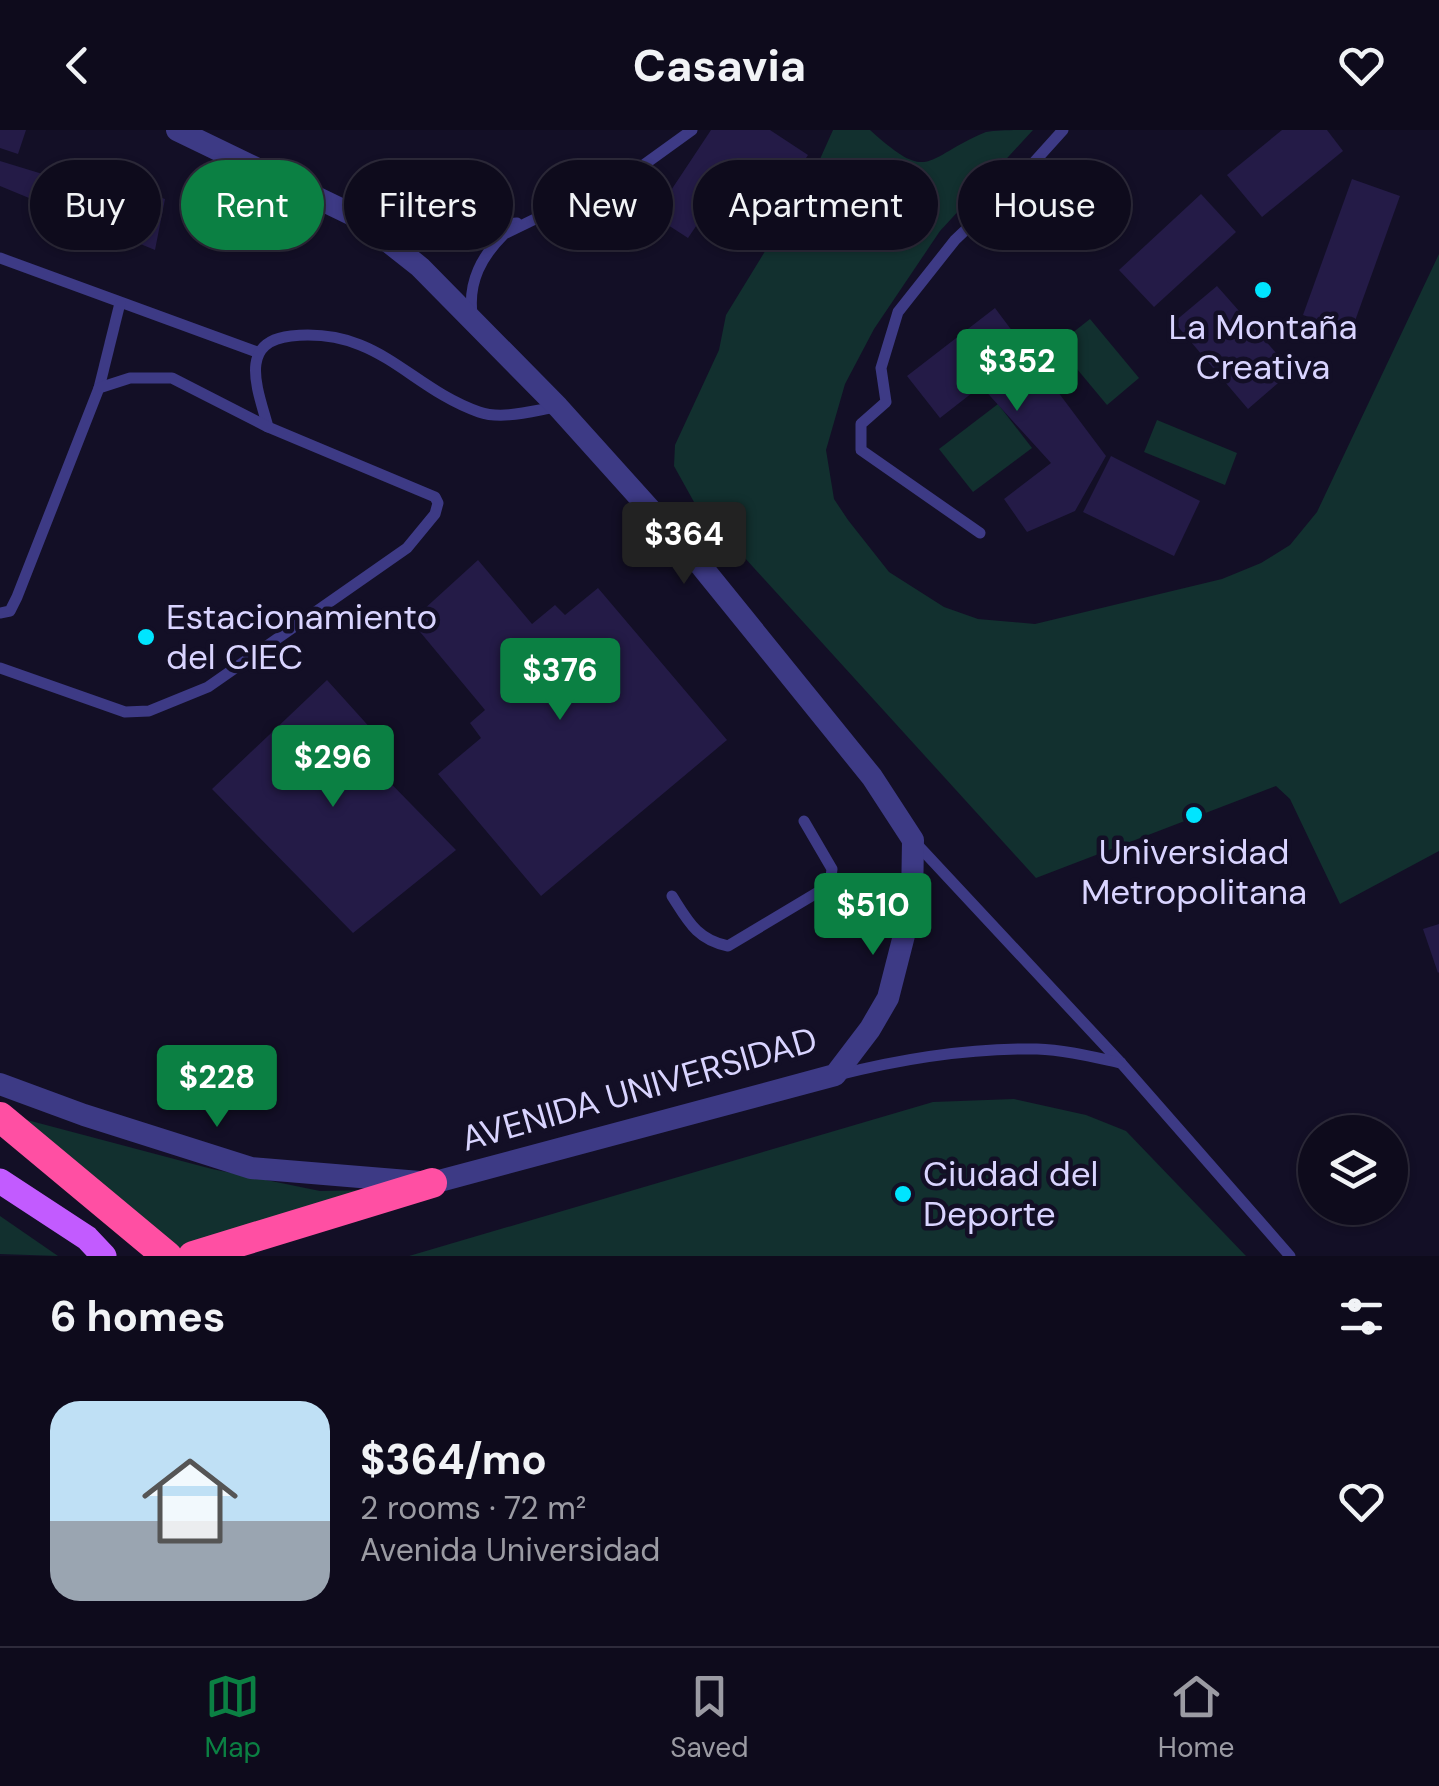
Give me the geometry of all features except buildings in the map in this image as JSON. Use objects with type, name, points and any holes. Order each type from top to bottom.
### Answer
[{"type":"highway","points":[[0,1116],[160,1249]]},
{"type":"highway","points":[[194,1256],[432,1183]]},
{"type":"main road","points":[[0,1181],[95,1247]]},
{"type":"street","points":[[177,130],[344,211]]},
{"type":"street","points":[[401,250],[558,407],[702,567],[872,777],[913,840]]},
{"type":"street","name":"AVENIDA UNIVERSIDAD","points":[[0,1084],[250,1168],[432,1183],[835,1076],[888,998],[912,904],[913,840]]},
{"type":"lane","points":[[472,322],[470,302],[479,266],[504,234],[638,169],[692,130]]},
{"type":"lane","points":[[980,533],[861,450],[860,424],[886,402],[881,368],[898,312],[956,240],[1063,130]]},
{"type":"lane","points":[[513,222],[526,221]]},
{"type":"lane","points":[[0,258],[258,352]]},
{"type":"lane","points":[[0,614],[10,611],[17,597],[100,388],[120,303]]},
{"type":"lane","points":[[268,427],[256,382],[258,352],[268,341],[305,334],[330,337],[384,354],[439,394],[483,414],[558,407]]},
{"type":"lane","points":[[0,668],[124,712],[149,710],[208,688],[406,548],[435,514],[435,497],[268,427],[172,378],[130,378],[100,388]]},
{"type":"lane","points":[[672,896],[694,932],[728,946],[826,890],[830,884],[832,869],[804,821]]},
{"type":"lane","points":[[913,840],[1121,1063],[1290,1256]]},
{"type":"lane","points":[[835,1076],[876,1066],[1008,1050],[1071,1052],[1121,1063]]},
{"type":"green space","points":[[833,130],[870,130],[912,160],[820,160]]},
{"type":"green space","points":[[1033,130],[1005,160],[958,160],[958,211],[938,234],[938,160],[930,160],[986,132]]},
{"type":"green space","points":[[766,250],[927,250],[874,329],[845,384],[826,450],[834,499],[889,572],[944,607],[978,619],[1035,624],[1222,579],[1261,563],[1290,545],[1317,512],[1439,254],[1439,851],[1340,904],[1290,799],[1276,786],[1036,878],[694,502],[674,466],[675,445],[719,350],[726,315]]},
{"type":"green space","points":[[1090,319],[1139,378],[1107,405],[1057,345]]},
{"type":"green space","points":[[998,404],[1032,448],[973,492],[939,449]]},
{"type":"green space","points":[[1157,420],[1237,453],[1225,485],[1144,452]]},
{"type":"green space","name":"Ciudad del Deporte","points":[[1014,1099],[1086,1115],[1126,1131],[1246,1256],[409,1256],[933,1102]]},
{"type":"green space","points":[[12,1116],[212,1169],[320,1191],[434,1189],[177,1252]]},
{"type":"green space","points":[[0,1216],[58,1256],[0,1254]]},
{"type":"place","name":"La Montaña Creativa","points":[[1263,290]]},
{"type":"place","name":"Estacionamiento del CIEC","points":[[146,637]]},
{"type":"place","name":"Universidad Metropolitana","points":[[1194,815]]},
{"type":"place","name":"Ciudad del Deporte","points":[[903,1194]]}]
